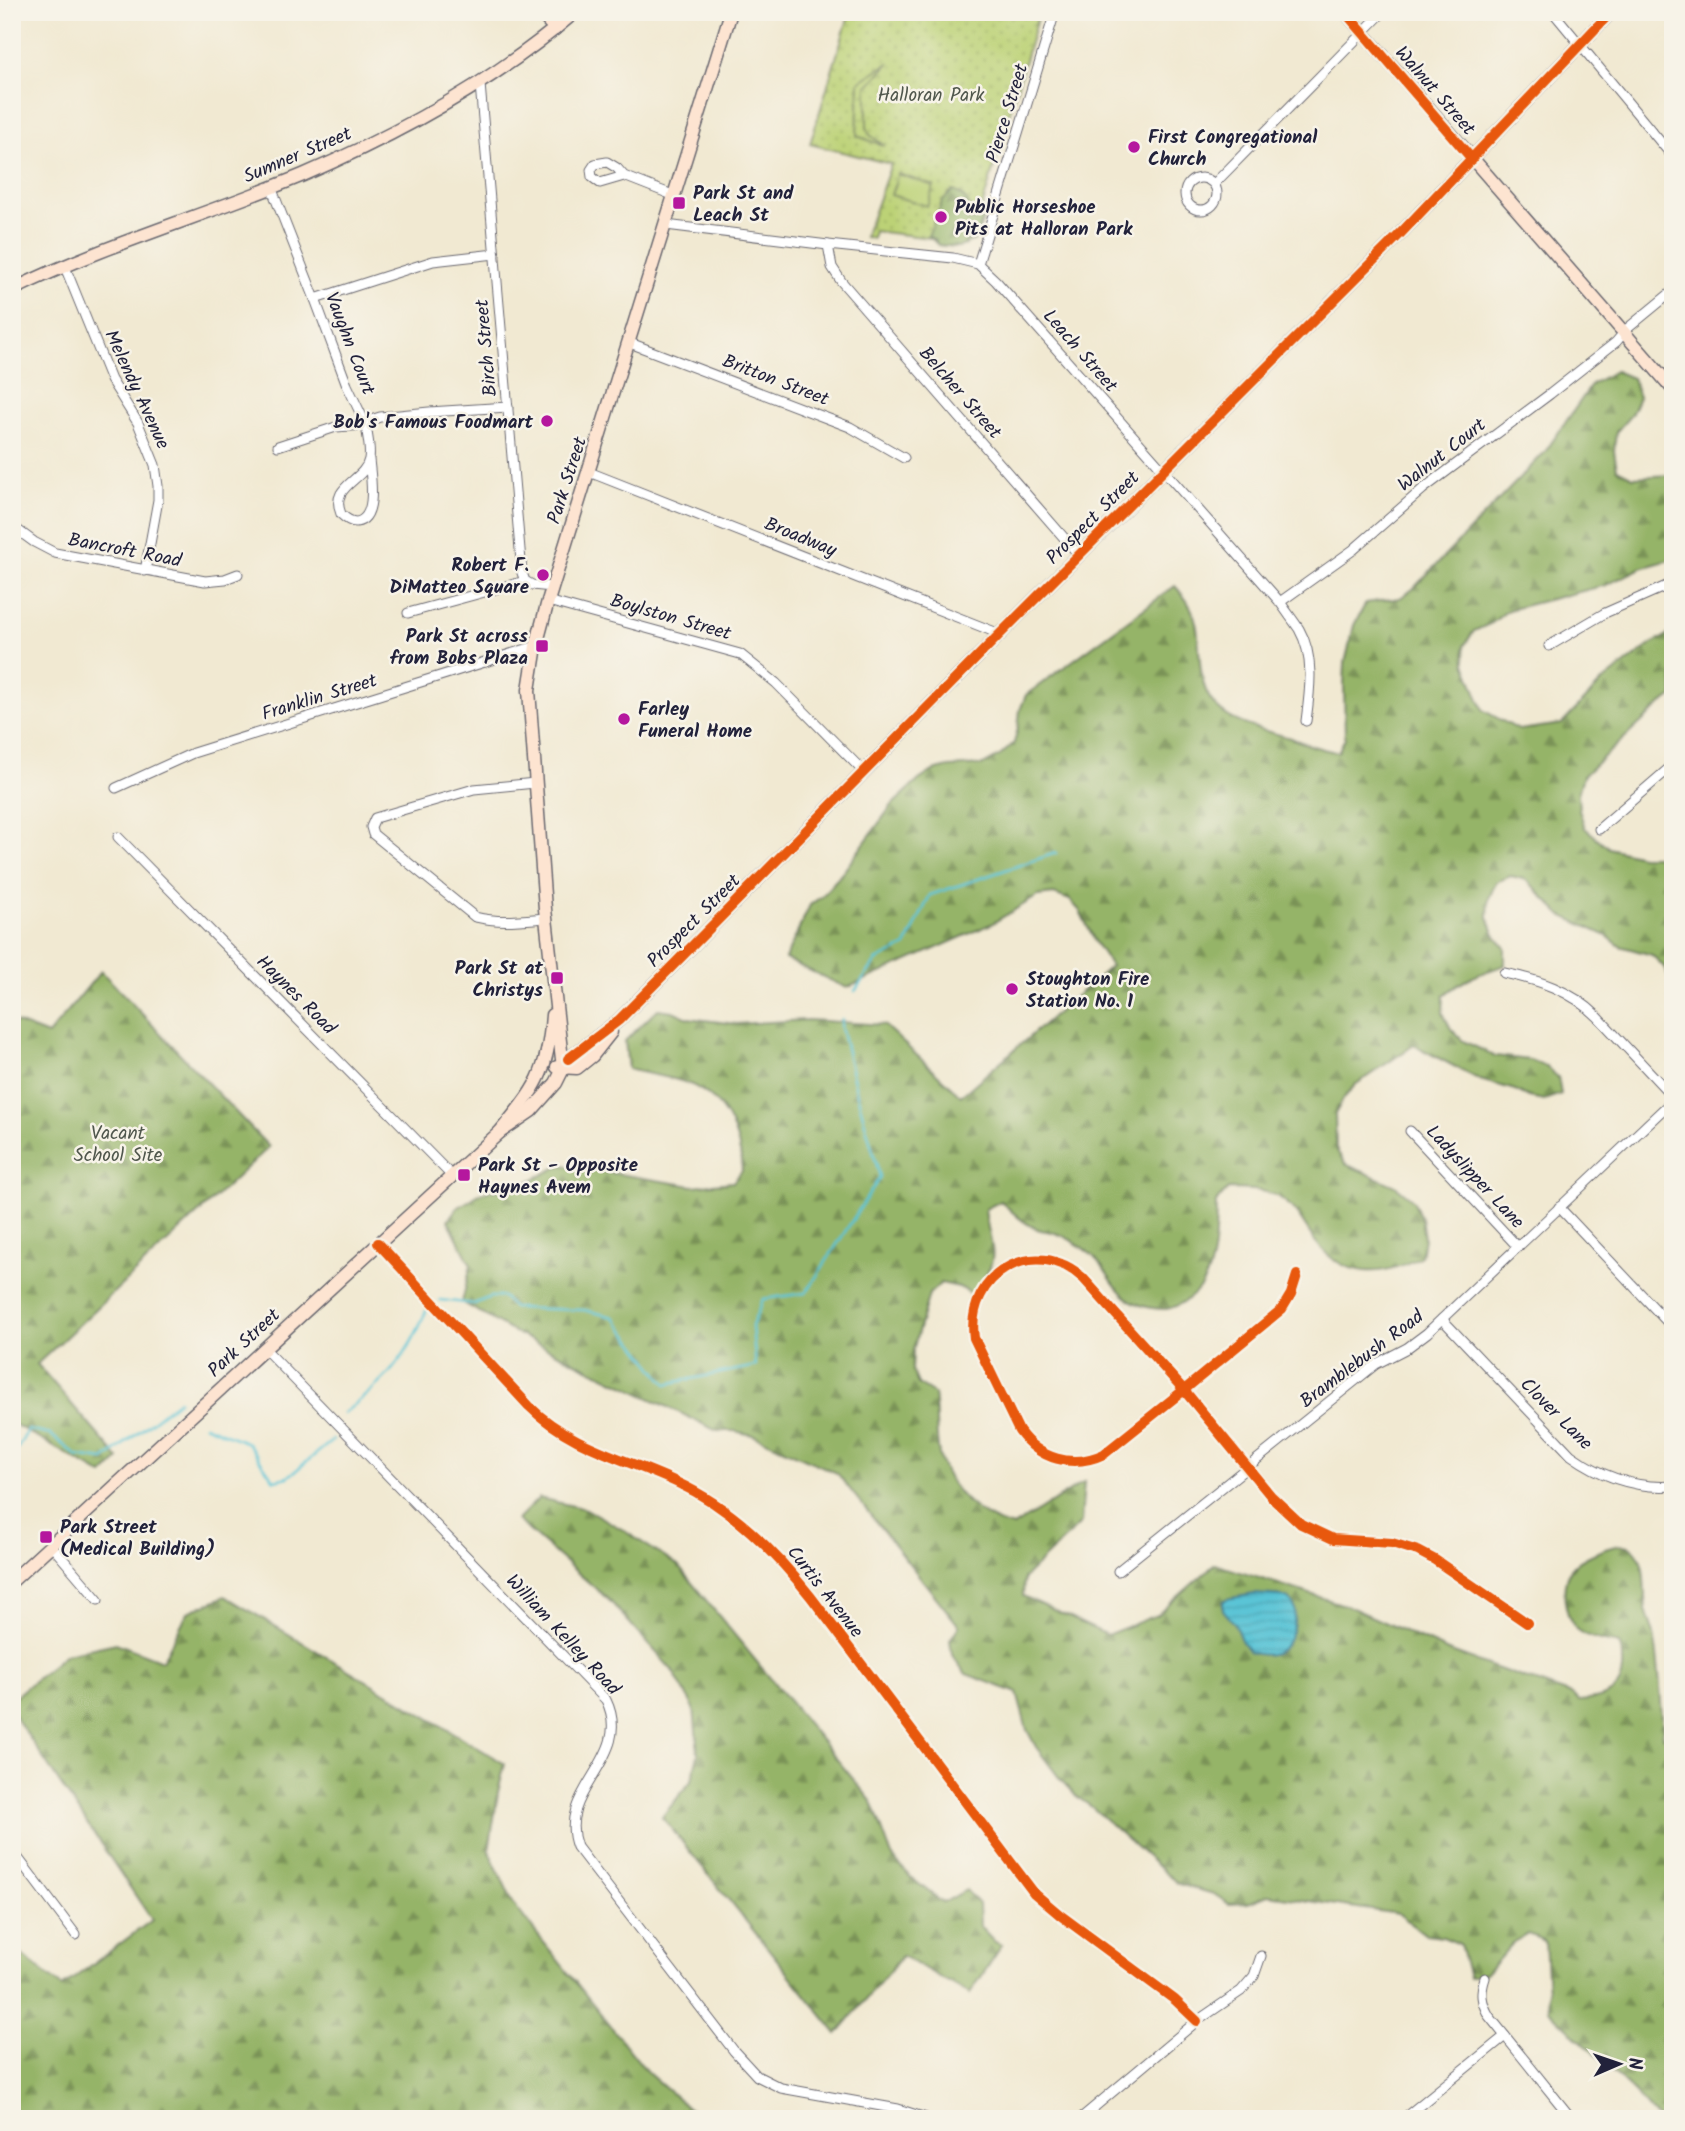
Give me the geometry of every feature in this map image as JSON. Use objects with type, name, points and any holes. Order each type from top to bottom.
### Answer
[{"type":"main road","points":[[540,12],[555,29]]},
{"type":"main road","name":"Sumner Street","points":[[12,290],[328,164],[399,129],[480,84],[513,62],[575,12]]},
{"type":"main road","name":"Park Street","points":[[12,1581],[451,1175],[500,1132],[531,1111],[556,1083],[566,1064],[551,973],[529,690],[536,646],[552,587],[732,12]]},
{"type":"main road","name":"Walnut Street","points":[[1345,12],[1673,389]]},
{"type":"main road","name":"Prospect Street","points":[[619,1020],[566,1064],[577,1068],[600,1046],[619,1020],[1399,235],[1611,12]]},
{"type":"main road","name":"Park Street","points":[[500,1132],[530,1094],[545,1064],[552,1021],[551,973]]},
{"type":"main road","name":"Park Street","points":[[559,1032],[568,1045]]},
{"type":"main road","name":"Prospect Street","points":[[568,1045],[579,1046],[592,1040]]},
{"type":"main road","points":[[545,1064],[566,1064]]},
{"type":"street","name":"Pierce Street","points":[[978,264],[1055,12]]},
{"type":"street","points":[[1214,184],[1382,12]]},
{"type":"street","points":[[1553,12],[1673,156]]},
{"type":"street","name":"Birch Street","points":[[480,84],[522,573],[525,581]]},
{"type":"street","points":[[624,176],[675,197]]},
{"type":"street","name":"Vaughn Court","points":[[271,187],[347,385],[366,425],[336,427],[278,446]]},
{"type":"street","points":[[666,225],[953,258],[978,264]]},
{"type":"street","name":"Belcher Street","points":[[828,245],[832,267],[841,281],[1079,555]]},
{"type":"street","points":[[315,299],[433,261],[495,254]]},
{"type":"street","name":"Leach Street","points":[[978,264],[1280,602],[1300,631],[1307,650],[1310,669],[1306,721]]},
{"type":"street","name":"Melendy Avenue","points":[[65,267],[111,380],[135,417],[155,465],[158,500],[145,571]]},
{"type":"street","name":"Walnut Court","points":[[1280,602],[1353,550],[1423,489],[1616,342],[1673,291]]},
{"type":"street","name":"Britton Street","points":[[630,343],[850,426],[904,458]]},
{"type":"street","points":[[369,459],[339,499],[341,514],[349,521],[359,521],[367,517],[369,512],[371,501],[369,459],[366,425],[368,421],[380,417],[429,412],[508,407]]},
{"type":"street","name":"Broadway","points":[[589,472],[1000,634]]},
{"type":"street","name":"Bancroft Road","points":[[12,526],[55,553],[205,581],[225,579],[238,574]]},
{"type":"street","points":[[408,613],[525,581],[552,587]]},
{"type":"street","points":[[1549,646],[1605,613],[1673,583]]},
{"type":"street","name":"Boylston Street","points":[[548,601],[740,654],[769,676],[864,772]]},
{"type":"street","name":"Franklin Street","points":[[116,788],[192,753],[536,646]]},
{"type":"street","points":[[1599,830],[1673,765]]},
{"type":"street","points":[[535,783],[474,789],[375,818],[371,827],[373,834],[475,917],[507,922],[546,918]]},
{"type":"street","name":"Haynes Road","points":[[118,837],[451,1175]]},
{"type":"street","points":[[1504,973],[1544,983],[1583,1003],[1673,1098]]},
{"type":"street","name":"Bramblebush Road","points":[[1118,1572],[1376,1364],[1418,1340],[1673,1098]]},
{"type":"street","name":"Ladyslipper Lane","points":[[1410,1130],[1517,1246]]},
{"type":"street","points":[[1559,1206],[1673,1328]]},
{"type":"street","name":"Curtis Avenue","points":[[378,1243],[546,1421],[588,1447],[660,1475],[695,1492],[738,1521],[774,1552],[811,1597],[1034,1893],[1175,2000],[1197,2021]]},
{"type":"street","points":[[1297,1275],[1292,1294],[1282,1309],[1184,1390],[1104,1454],[1094,1459],[1073,1462],[1046,1456],[1033,1447],[1019,1431],[974,1338],[973,1321],[980,1295],[998,1273],[1017,1263],[1044,1259],[1065,1265],[1089,1284],[1184,1390],[1286,1512],[1308,1528],[1341,1540],[1392,1544],[1418,1551],[1527,1623]]},
{"type":"street","name":"Clover Lane","points":[[1442,1319],[1571,1455],[1601,1473],[1622,1481],[1643,1486],[1673,1486]]},
{"type":"street","name":"William Kelley Road","points":[[265,1349],[606,1700],[614,1730],[611,1743],[575,1809],[572,1833],[577,1847],[734,2051],[757,2076],[781,2088],[898,2109],[929,2119]]},
{"type":"street","points":[[51,1545],[98,1600]]},
{"type":"street","points":[[12,1850],[76,1936]]},
{"type":"street","points":[[1080,2119],[1197,2021],[1241,1992],[1254,1976],[1261,1956]]},
{"type":"street","points":[[1485,1978],[1481,1998],[1489,2016],[1572,2119]]},
{"type":"street","points":[[1403,2119],[1505,2036]]},
{"type":"green space","name":"Halloran Park","points":[[850,12],[1039,12],[981,211],[984,213],[974,240],[958,247],[938,245],[931,238],[874,231],[872,238],[865,237],[891,164],[810,144]]},
{"type":"green space","points":[[890,62],[867,87],[867,130],[885,146],[857,136],[859,82]]},
{"type":"green space","points":[[898,174],[934,186],[927,206],[891,195]]},
{"type":"green space","points":[[952,191],[961,195],[983,219],[975,239],[967,239],[966,245],[958,247],[938,245],[928,236],[942,202]]},
{"type":"green space","points":[[1615,371],[1632,378],[1639,397],[1631,415],[1616,432],[1614,451],[1617,469],[1633,477],[1673,475],[1673,559],[1641,568],[1606,585],[1508,610],[1492,623],[1474,631],[1464,646],[1465,663],[1483,710],[1519,730],[1562,724],[1602,682],[1650,645],[1673,632],[1673,696],[1583,776],[1578,794],[1579,810],[1585,828],[1609,848],[1641,856],[1673,856],[1673,987],[1664,967],[1652,955],[1620,946],[1607,936],[1561,915],[1527,880],[1511,876],[1496,882],[1489,898],[1488,917],[1494,933],[1505,948],[1505,965],[1451,989],[1444,995],[1443,1013],[1451,1029],[1463,1041],[1495,1056],[1530,1060],[1545,1066],[1558,1077],[1561,1094],[1544,1100],[1529,1097],[1480,1080],[1414,1045],[1355,1085],[1335,1114],[1336,1149],[1345,1164],[1396,1186],[1413,1200],[1421,1218],[1424,1238],[1421,1256],[1378,1271],[1351,1268],[1326,1253],[1295,1211],[1280,1198],[1258,1191],[1228,1189],[1216,1202],[1212,1257],[1204,1282],[1196,1293],[1178,1305],[1166,1309],[1155,1308],[1140,1305],[1126,1297],[1099,1262],[1080,1246],[1060,1235],[1029,1224],[1001,1201],[985,1209],[992,1253],[989,1270],[973,1294],[941,1283],[929,1294],[913,1350],[912,1370],[918,1384],[934,1394],[939,1454],[949,1479],[966,1500],[988,1517],[1013,1527],[1084,1482],[1081,1523],[1024,1578],[1023,1596],[1107,1635],[1157,1615],[1215,1564],[1348,1606],[1448,1651],[1572,1695],[1579,1701],[1592,1700],[1617,1688],[1623,1670],[1622,1656],[1619,1644],[1592,1638],[1574,1626],[1566,1607],[1566,1580],[1574,1566],[1591,1555],[1616,1546],[1632,1548],[1641,1560],[1643,1568],[1646,1609],[1656,1647],[1663,1737],[1673,1734],[1673,2119],[1658,2119],[1636,2094],[1549,2010],[1545,1941],[1528,1934],[1513,1943],[1486,1973],[1469,1977],[1460,1944],[1443,1937],[1426,1935],[1399,1914],[1268,1895],[1248,1903],[1229,1904],[1214,1894],[1179,1884],[1061,1780],[1036,1747],[1027,1730],[1017,1693],[966,1674],[952,1655],[950,1640],[959,1626],[837,1473],[753,1435],[717,1431],[508,1329],[462,1302],[471,1265],[448,1220],[456,1209],[481,1193],[528,1182],[562,1165],[693,1186],[733,1182],[742,1171],[738,1144],[728,1118],[711,1097],[687,1083],[628,1069],[625,1041],[658,1009],[673,1011],[688,1018],[736,1024],[808,1020],[884,1025],[961,1096],[1111,966],[1095,942],[1080,911],[1070,900],[1054,894],[1038,896],[991,924],[847,988],[785,959],[810,905],[822,896],[843,872],[893,804],[933,771],[983,765],[1001,755],[1014,743],[1020,710],[1026,695],[1175,586],[1192,609],[1196,621],[1203,681],[1215,706],[1248,726],[1338,752],[1345,738],[1345,663],[1354,625],[1366,603],[1400,598],[1413,589],[1545,452],[1592,384]]},
{"type":"green space","name":"Vacant School Site","points":[[101,971],[269,1147],[37,1364],[119,1459],[103,1475],[12,1423],[12,1021],[48,1035]]},
{"type":"green space","points":[[539,1498],[586,1509],[678,1566],[872,1802],[892,1856],[909,1876],[943,1903],[966,1890],[979,1904],[980,1926],[995,1942],[1002,1945],[970,1994],[902,1956],[837,2034],[662,1817],[692,1780],[698,1754],[694,1708],[672,1670],[610,1601],[517,1520]]},
{"type":"green space","points":[[225,1596],[505,1764],[489,1851],[514,1905],[648,2073],[701,2119],[12,2119],[12,1947],[62,1987],[152,1920],[12,1712],[12,1699],[66,1654],[116,1643],[162,1661],[188,1612]]},
{"type":"water","points":[[1254,1594],[1283,1597],[1294,1606],[1294,1622],[1289,1639],[1280,1650],[1267,1655],[1249,1652],[1234,1623],[1223,1610],[1223,1602],[1226,1599]]},
{"type":"waterway","points":[[855,991],[876,961],[906,946],[930,895],[1056,853]]},
{"type":"waterway","points":[[440,1300],[474,1304],[490,1297],[503,1297],[513,1308],[584,1310],[614,1317],[666,1384],[756,1366],[752,1326],[763,1299],[806,1293],[880,1177],[857,1094],[841,1027],[842,1020]]},
{"type":"waterway","points":[[344,1413],[393,1369],[411,1343],[426,1311]]},
{"type":"waterway","points":[[12,1450],[16,1451],[28,1430],[51,1435],[77,1456],[104,1460],[179,1400]]},
{"type":"waterway","points":[[204,1425],[248,1443],[274,1480],[288,1477],[333,1440]]},
{"type":"cycle path","points":[[1345,12],[1472,159]]},
{"type":"cycle path","points":[[568,1059],[619,1020],[1399,235],[1611,12]]},
{"type":"cycle path","points":[[378,1243],[545,1420],[580,1442],[696,1492],[733,1517],[767,1547],[811,1597],[1034,1893],[1175,2000],[1197,2021]]},
{"type":"cycle path","points":[[1297,1275],[1291,1294],[1282,1309],[1184,1390],[1083,1278],[1064,1265],[1044,1260],[1025,1261],[1007,1268],[992,1279],[980,1295],[974,1315],[974,1338],[1019,1431],[1027,1441],[1046,1455],[1080,1461],[1104,1454],[1184,1390],[1271,1496],[1301,1524],[1333,1539],[1392,1543],[1418,1551],[1527,1623]]},
{"type":"place","name":"First Congregational Church","points":[[1134,147]]},
{"type":"place","name":"Park St and Leach St","points":[[679,203]]},
{"type":"place","name":"Public Horseshoe Pits at Halloran Park","points":[[941,217]]},
{"type":"place","name":"Bob's Famous Foodmart","points":[[547,421]]},
{"type":"place","name":"Robert F. DiMatteo Square","points":[[543,575]]},
{"type":"place","name":"Park St across from Bobs Plaza","points":[[542,646]]},
{"type":"place","name":"Farley Funeral Home","points":[[624,719]]},
{"type":"place","name":"Park St at Christys","points":[[557,978]]},
{"type":"place","name":"Stoughton Fire Station No. 1","points":[[1012,989]]},
{"type":"place","name":"Park St - Opposite Haynes Avem","points":[[464,1175]]},
{"type":"place","name":"Park Street (Medical Building)","points":[[46,1537]]}]
